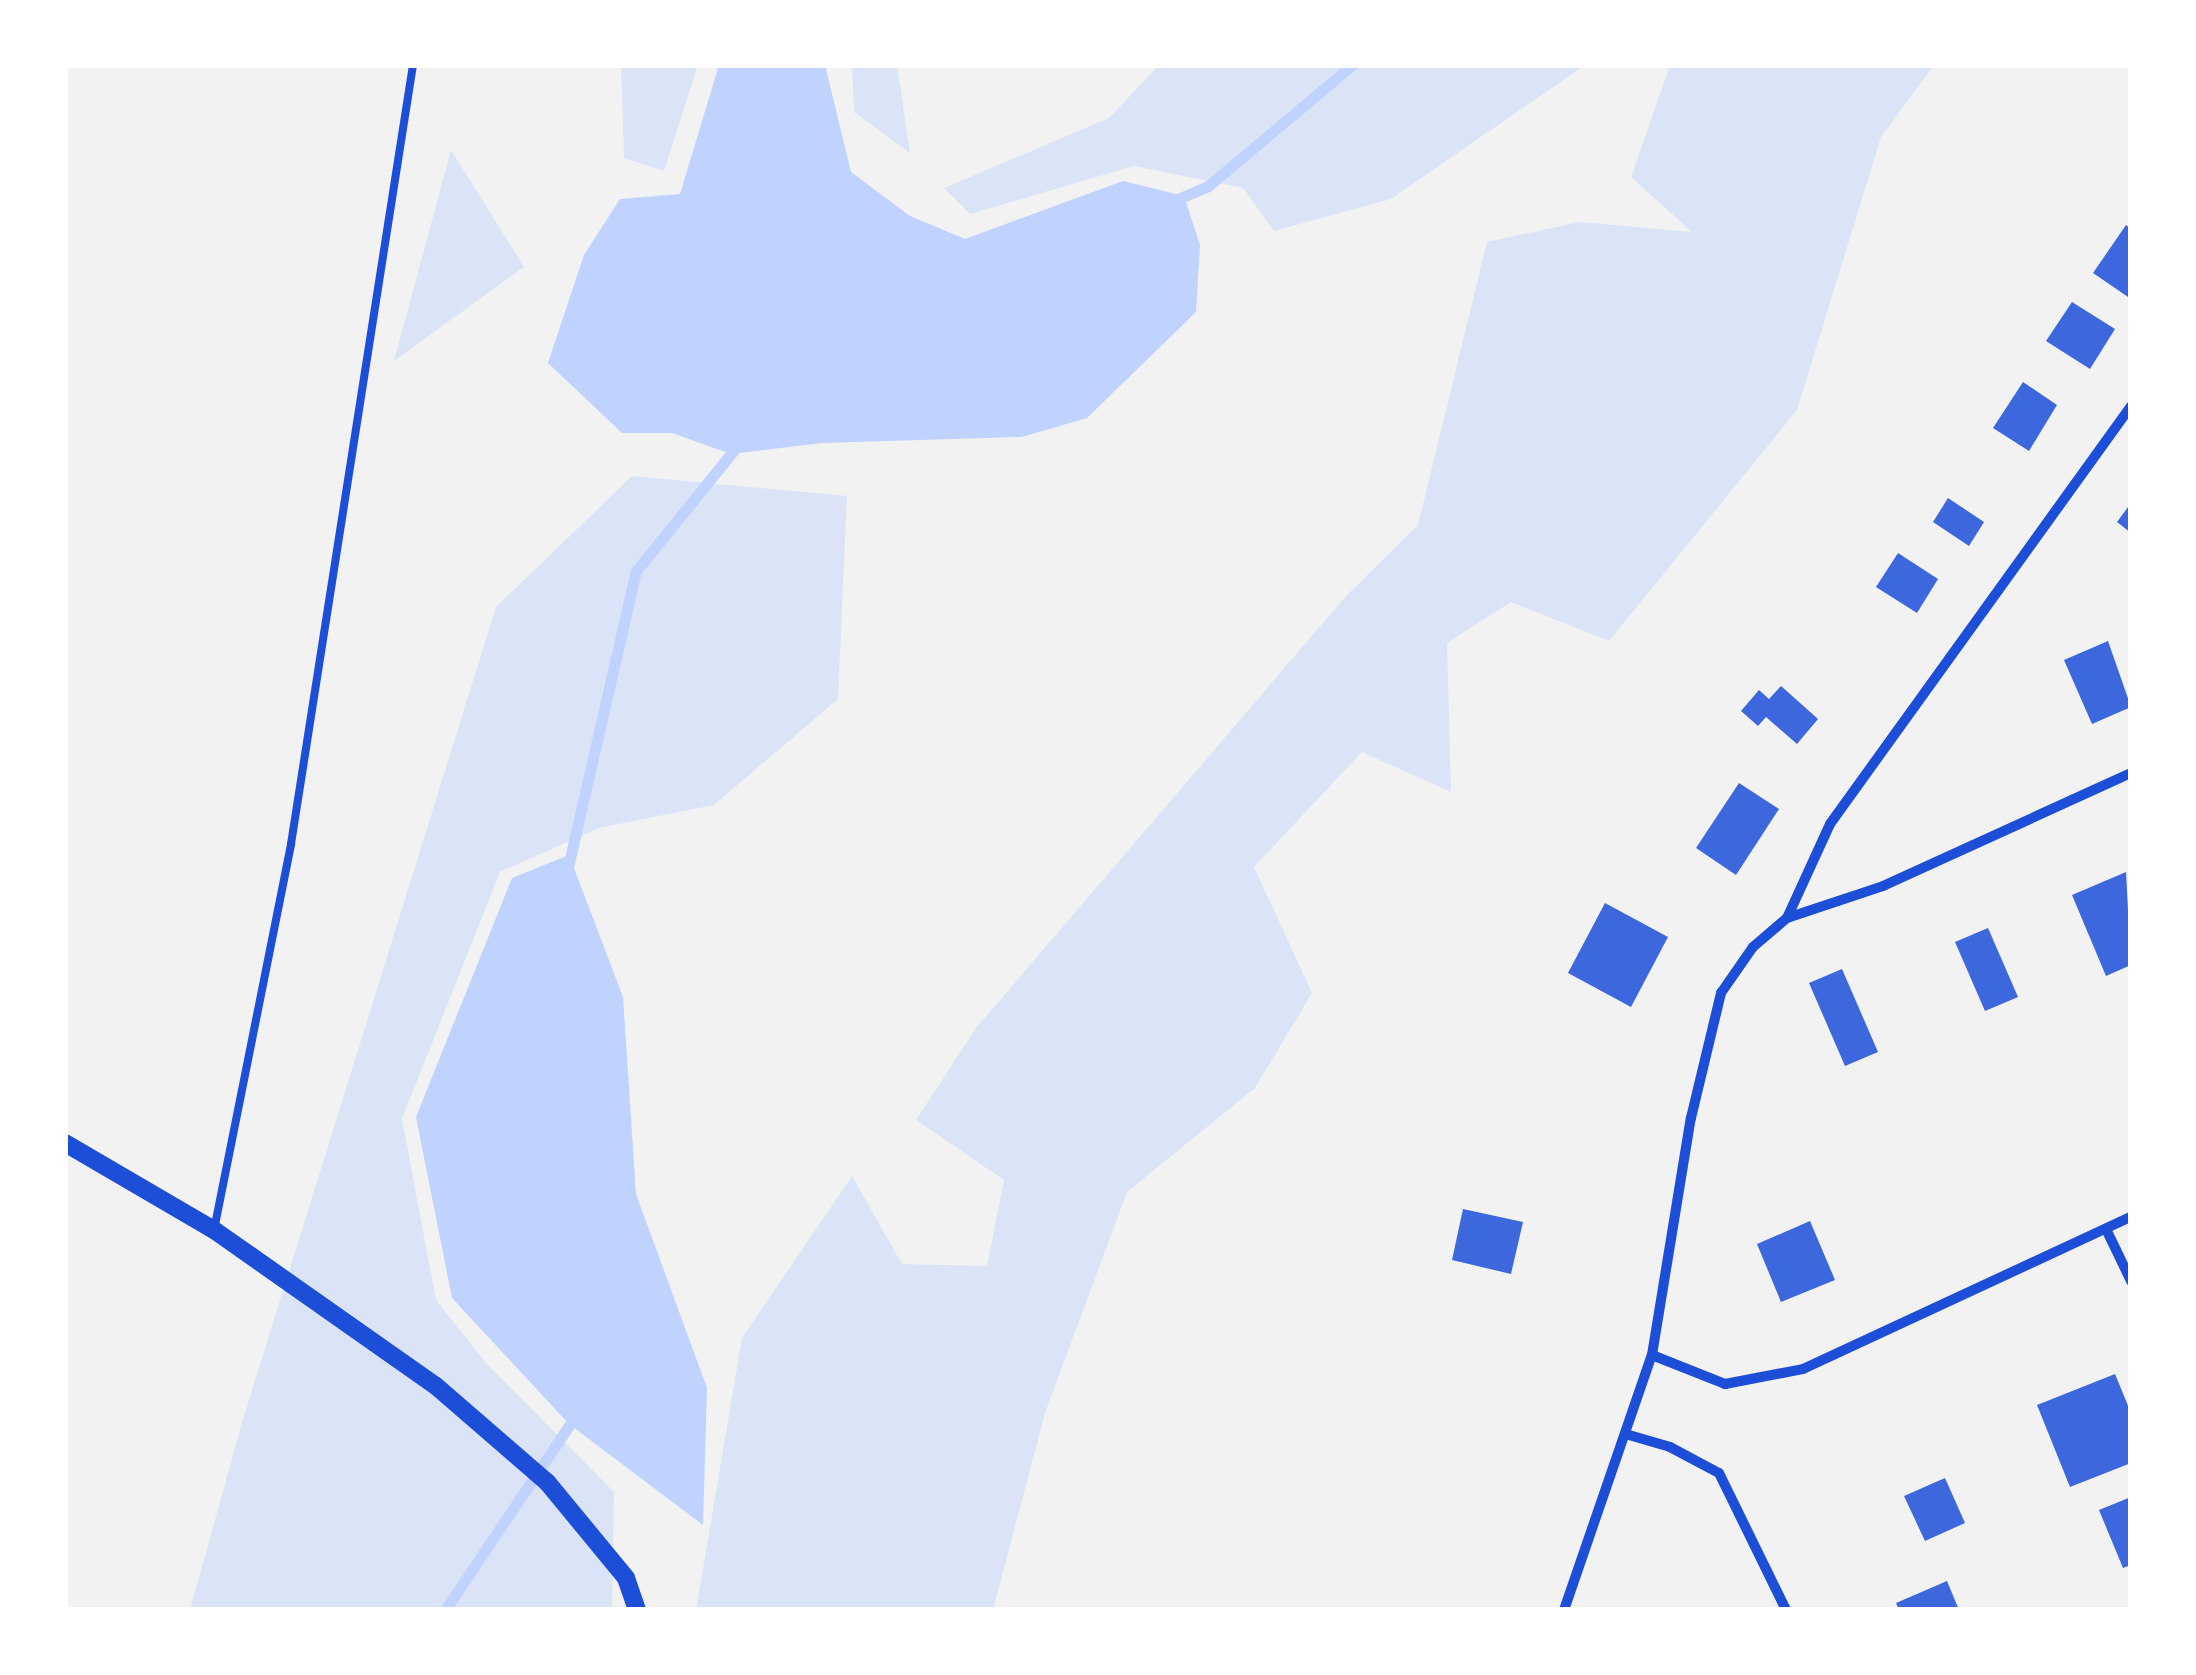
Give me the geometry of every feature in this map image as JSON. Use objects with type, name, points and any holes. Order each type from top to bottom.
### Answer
[{"type":"street","points":[[1787,918],[1830,824],[2131,406]]},
{"type":"street","points":[[1564,1610],[1630,1435],[1652,1355],[1691,1118],[1721,994],[1753,947],[1787,918],[1883,886],[2131,773]]},
{"type":"street","points":[[65,1143],[214,1230],[436,1386],[547,1482],[626,1578],[637,1610]]},
{"type":"street","points":[[1652,1355],[1726,1384],[1803,1369],[2131,1217]]},
{"type":"street","points":[[2106,1229],[2131,1280]]},
{"type":"street","points":[[1630,1435],[1719,1473],[1786,1610]]},
{"type":"lane","points":[[214,1230],[291,844],[413,65]]},
{"type":"shaded area","points":[[621,65],[698,65],[664,171],[624,158]]},
{"type":"shaded area","points":[[852,65],[897,65],[910,153],[854,112]]},
{"type":"shaded area","points":[[1159,65],[1585,65],[1391,199],[1274,231],[1243,188],[1134,166],[970,214],[944,188],[1109,118]]},
{"type":"shaded area","points":[[1670,65],[1934,65],[1881,137],[1797,410],[1609,641],[1511,602],[1447,643],[1451,792],[1362,752],[1254,867],[1312,993],[1255,1088],[1127,1192],[1045,1413],[993,1610],[696,1610],[742,1338],[852,1176],[902,1264],[987,1266],[1004,1180],[916,1120],[976,1028],[1347,595],[1418,525],[1487,242],[1580,222],[1692,232],[1631,177]]},
{"type":"shaded area","points":[[451,150],[524,267],[394,361]]},
{"type":"shaded area","points":[[632,476],[847,496],[838,699],[714,805],[599,828],[500,872],[402,1119],[436,1300],[486,1363],[614,1492],[612,1610],[190,1610],[243,1419],[496,607]]},
{"type":"water","points":[[719,65],[825,65],[851,172],[910,216],[965,239],[1123,181],[1184,196],[1200,245],[1196,312],[1087,418],[1022,437],[822,443],[731,454],[672,433],[622,433],[548,363],[584,255],[620,199],[680,194]]},
{"type":"water","points":[[569,855],[623,997],[636,1194],[707,1388],[703,1525],[569,1424],[452,1298],[416,1117],[512,878]]},
{"type":"building","points":[[2126,225],[2131,229],[2131,299],[2093,273]]},
{"type":"building","points":[[2072,302],[2115,329],[2090,369],[2046,341]]},
{"type":"building","points":[[2023,382],[2057,405],[2029,451],[1993,428]]},
{"type":"building","points":[[1948,498],[1984,522],[1969,546],[1933,522]]},
{"type":"building","points":[[2131,503],[2131,533],[2117,522]]},
{"type":"building","points":[[1898,553],[1938,579],[1917,613],[1876,587]]},
{"type":"building","points":[[2108,641],[2131,707],[2092,724],[2064,660]]},
{"type":"building","points":[[1781,686],[1818,719],[1797,744],[1766,717],[1758,726],[1741,711],[1759,690],[1769,699]]},
{"type":"building","points":[[1739,783],[1779,809],[1736,875],[1696,848]]},
{"type":"building","points":[[2126,872],[2131,965],[2106,976],[2072,895]]},
{"type":"building","points":[[1605,903],[1668,937],[1631,1007],[1568,973]]},
{"type":"building","points":[[1988,928],[2018,997],[1985,1011],[1955,942]]},
{"type":"building","points":[[1842,969],[1878,1052],[1845,1066],[1809,983]]},
{"type":"building","points":[[1463,1209],[1523,1222],[1511,1274],[1452,1260]]},
{"type":"building","points":[[1810,1221],[1835,1280],[1781,1302],[1757,1244]]},
{"type":"building","points":[[2115,1374],[2131,1413],[2131,1463],[2070,1487],[2037,1405]]},
{"type":"building","points":[[1945,1478],[1965,1523],[1925,1541],[1904,1496]]},
{"type":"building","points":[[2131,1497],[2131,1565],[2123,1568],[2099,1510]]},
{"type":"building","points":[[1947,1581],[1959,1610],[1899,1610],[1896,1603]]},
{"type":"waterway","points":[[1173,201],[1208,186],[1352,65]]},
{"type":"waterway","points":[[568,867],[636,571],[739,444]]},
{"type":"waterway","points":[[445,1610],[576,1415]]}]
